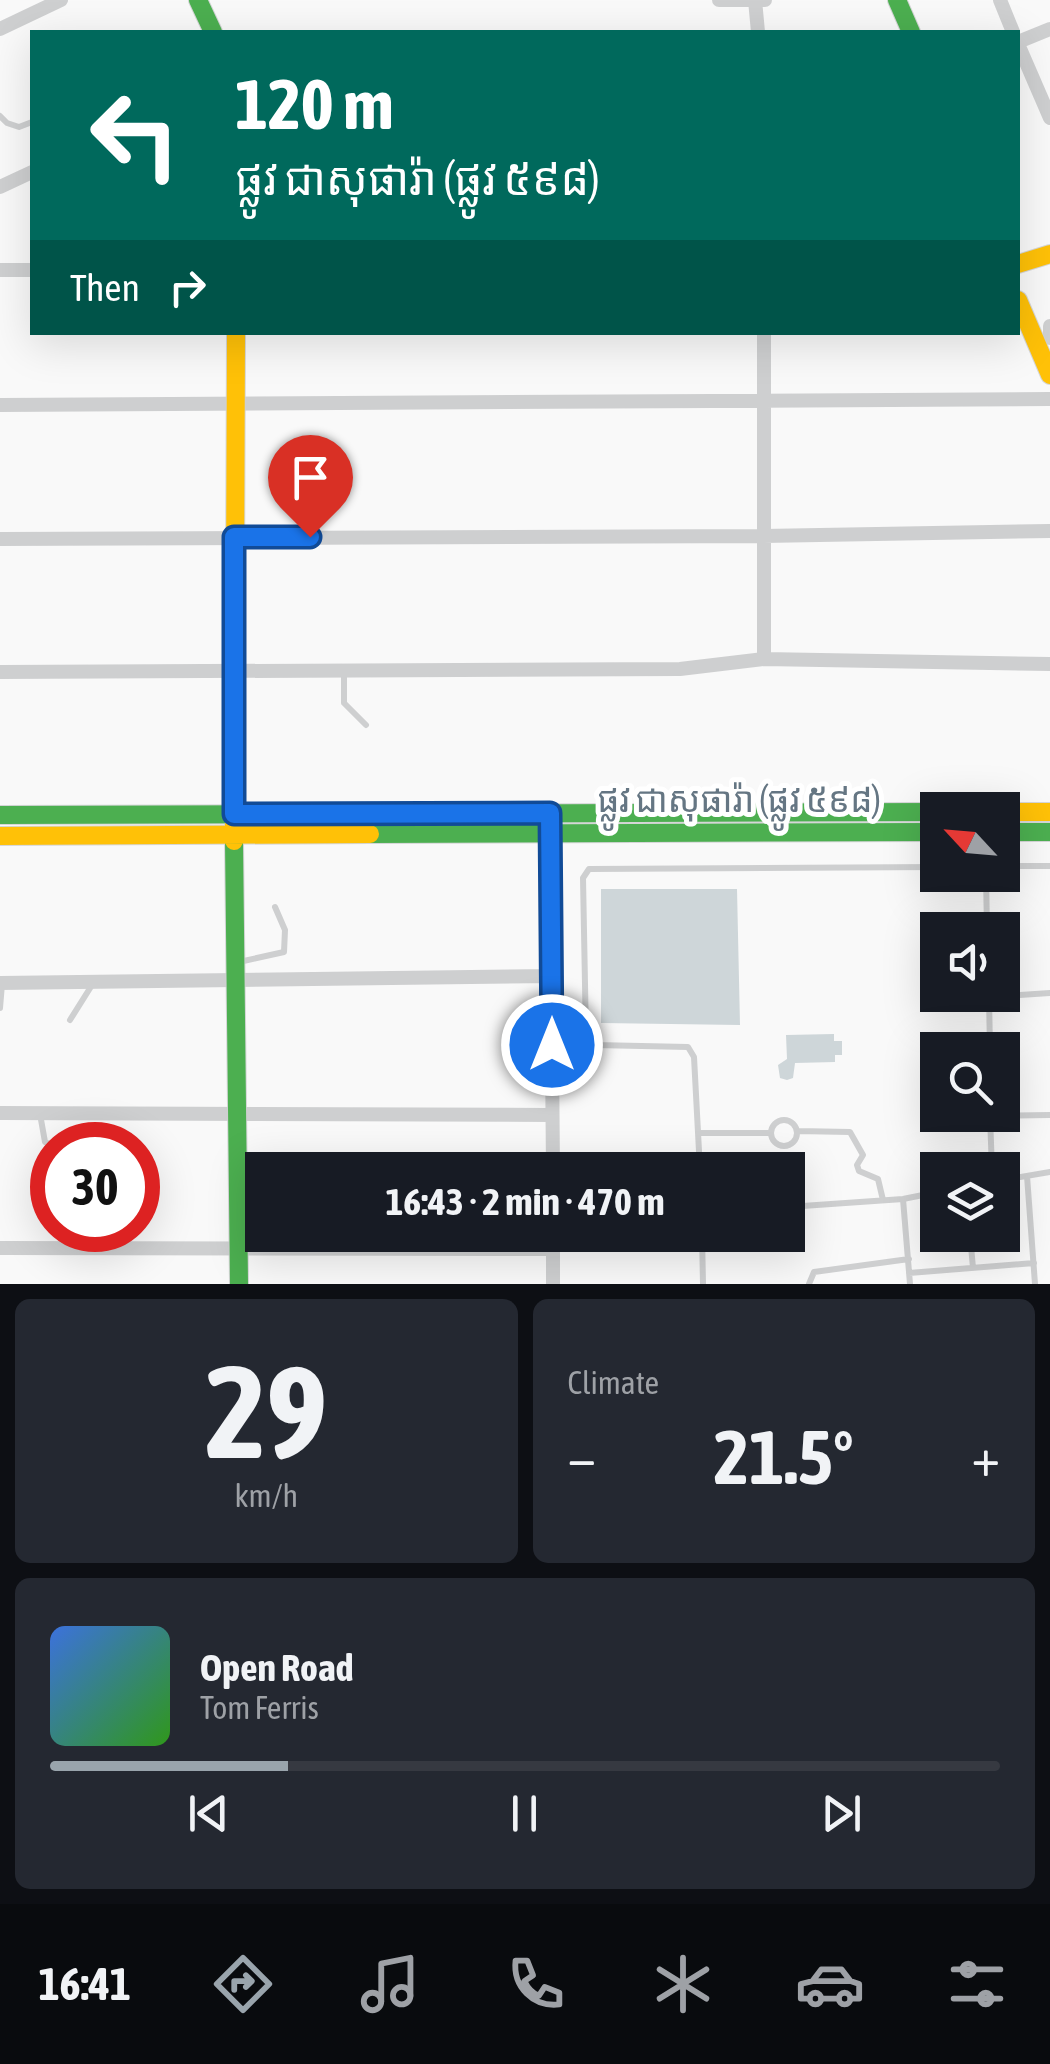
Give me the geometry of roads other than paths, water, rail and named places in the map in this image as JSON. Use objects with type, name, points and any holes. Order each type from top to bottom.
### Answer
[{"type":"main road","points":[[198,0],[212,30]]},
{"type":"main road","points":[[897,0],[909,30]]},
{"type":"main road","points":[[1020,263],[1050,254]]},
{"type":"main road","points":[[1020,305],[1050,375]]},
{"type":"main road","points":[[236,335],[234,836],[239,1284]]},
{"type":"main road","name":"ផ្លូវ ជាសុផារ៉ា (ផ្លូវ ៥៩៨)","points":[[0,814],[920,812]]},
{"type":"main road","points":[[1020,812],[1050,812]]},
{"type":"main road","name":"ផ្លូវ ជាសុផារ៉ា (ផ្លូវ ៥៩៨)","points":[[0,836],[920,832]]},
{"type":"main road","points":[[1020,832],[1050,832]]},
{"type":"street","points":[[0,29],[61,0]]},
{"type":"street","points":[[720,0],[765,0]]},
{"type":"street","points":[[755,0],[758,30]]},
{"type":"street","points":[[1000,0],[1012,30]]},
{"type":"street","points":[[1020,42],[1050,29]]},
{"type":"street","points":[[1020,48],[1050,118]]},
{"type":"street","points":[[0,187],[30,173]]},
{"type":"street","points":[[0,270],[30,270]]},
{"type":"street","points":[[1050,326],[1050,338]]},
{"type":"street","points":[[764,335],[764,659]]},
{"type":"street","points":[[0,404],[1050,400]]},
{"type":"street","points":[[0,539],[763,536],[1050,530]]},
{"type":"street","points":[[0,672],[680,669],[764,659],[1050,664]]},
{"type":"street","points":[[550,813],[552,1152]]},
{"type":"street","points":[[1,983],[93,984],[235,970],[551,976]]},
{"type":"street","points":[[0,1112],[552,1114]]},
{"type":"street","points":[[0,1248],[245,1247]]},
{"type":"street","points":[[553,1252],[554,1284]]},
{"type":"lane","points":[[0,116],[18,128],[30,123]]},
{"type":"lane","points":[[344,670],[344,703],[366,725]]},
{"type":"lane","points":[[700,1152],[694,1056],[688,1047],[594,1045],[586,1037],[582,878],[589,869],[920,866]]},
{"type":"lane","points":[[1020,866],[1050,866]]},
{"type":"lane","points":[[235,970],[284,952],[284,930],[276,907]]},
{"type":"lane","points":[[0,1008],[1,983]]},
{"type":"lane","points":[[70,1020],[93,984]]},
{"type":"lane","points":[[1020,994],[1050,993]]},
{"type":"lane","points":[[40,1113],[42,1122]]},
{"type":"lane","points":[[1020,1116],[1050,1116]]},
{"type":"lane","points":[[771,1133],[777,1122],[784,1120],[790,1121],[797,1131]]},
{"type":"lane","points":[[771,1133],[775,1142],[785,1146],[794,1141],[797,1131]]},
{"type":"lane","points":[[797,1131],[850,1132],[863,1155],[859,1171],[878,1179],[883,1200]]},
{"type":"lane","points":[[699,1133],[771,1133]]},
{"type":"lane","points":[[1020,1177],[1050,1172]]},
{"type":"lane","points":[[1027,1176],[1035,1284]]},
{"type":"lane","points":[[805,1206],[920,1196]]},
{"type":"lane","points":[[902,1199],[910,1284]]},
{"type":"lane","points":[[702,1252],[703,1284]]},
{"type":"lane","points":[[972,1252],[973,1268]]},
{"type":"lane","points":[[809,1284],[814,1272],[909,1259]]},
{"type":"lane","points":[[910,1273],[1034,1263]]}]
